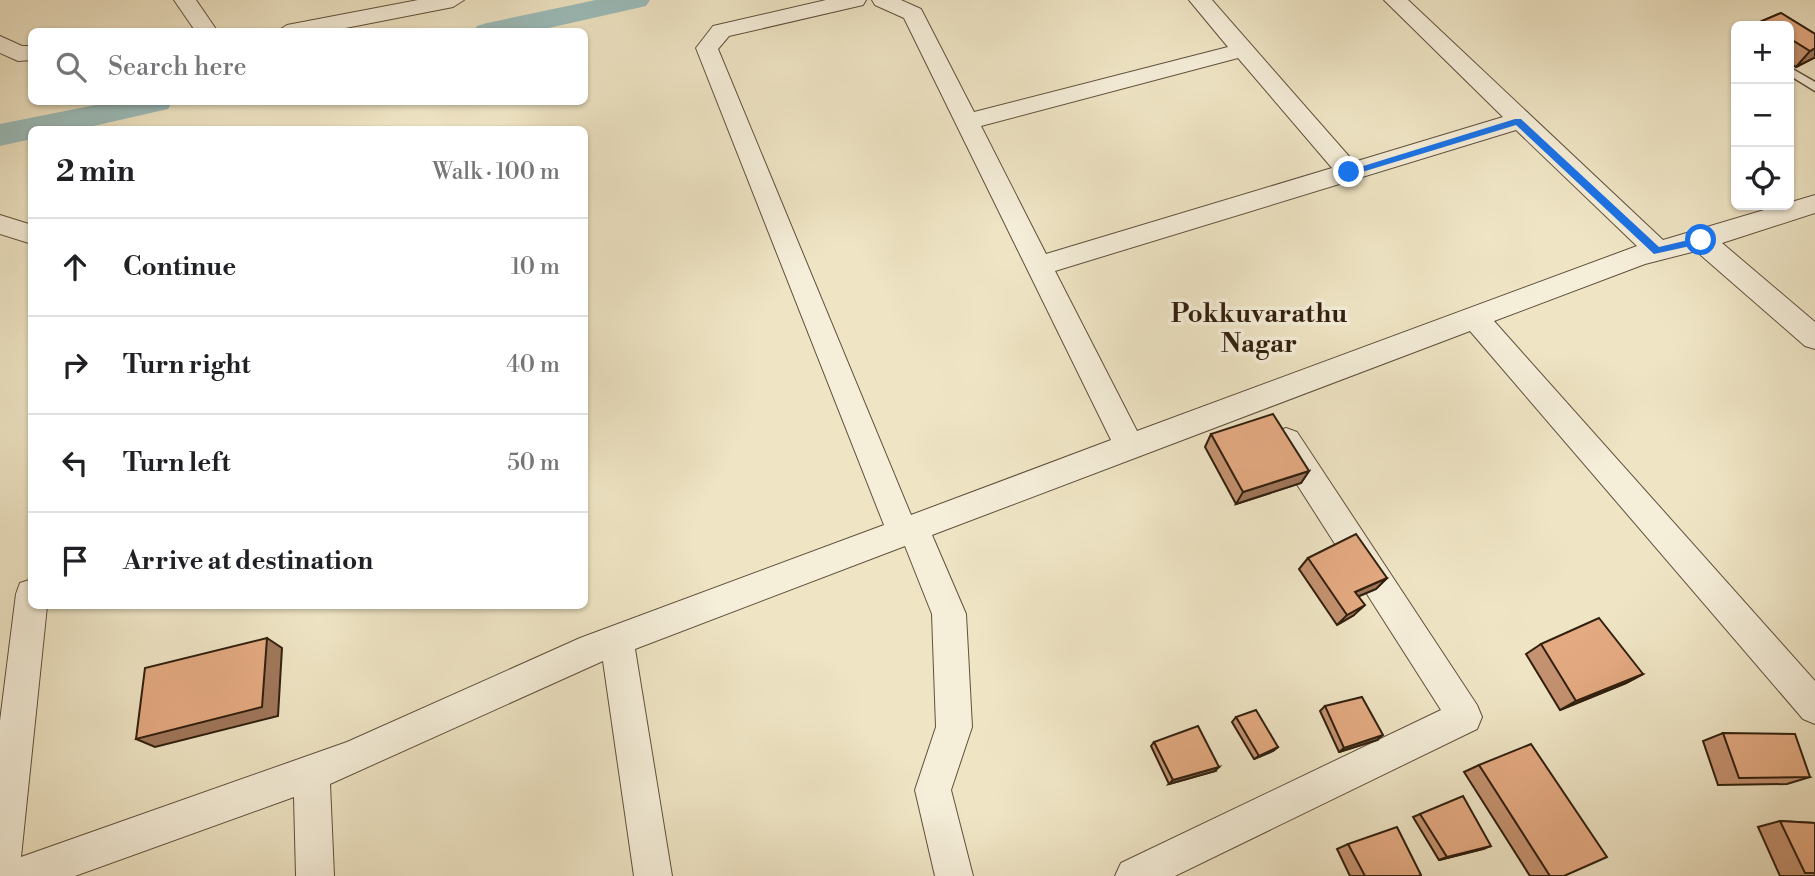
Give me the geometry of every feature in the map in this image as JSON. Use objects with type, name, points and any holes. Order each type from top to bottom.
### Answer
[{"type":"street","points":[[185,0],[204,28]]},
{"type":"street","points":[[300,28],[366,8],[453,0]]},
{"type":"street","points":[[855,0],[721,31],[708,48],[908,531],[949,614],[954,727],[933,790],[954,876]]},
{"type":"street","points":[[883,0],[913,14],[1130,448]]},
{"type":"street","points":[[1200,0],[1349,172]]},
{"type":"street","points":[[1395,0],[1518,121],[1658,251]]},
{"type":"street","points":[[0,43],[18,54],[28,53]]},
{"type":"street","points":[[966,121],[1243,50]]},
{"type":"street","points":[[1039,266],[1518,121]]},
{"type":"street","points":[[22,876],[352,758],[617,639],[1658,251],[1815,204]]},
{"type":"street","points":[[0,224],[28,234]]},
{"type":"street","points":[[1701,240],[1815,338]]},
{"type":"street","points":[[1475,318],[1815,707]]},
{"type":"street","points":[[1134,876],[1465,717],[1259,400]]},
{"type":"street","points":[[1,876],[30,609]]},
{"type":"street","points":[[617,639],[653,876]]},
{"type":"street","points":[[312,773],[315,876]]},
{"type":"lane","points":[[1794,73],[1815,87]]},
{"type":"building","points":[[1781,13],[1794,21],[1762,21]]},
{"type":"building","points":[[1794,21],[1815,34],[1815,48],[1810,51],[1794,41]]},
{"type":"building","points":[[1273,414],[1309,471],[1243,492],[1211,434]]},
{"type":"building","points":[[1356,534],[1387,578],[1355,592],[1365,605],[1347,615],[1308,558]]},
{"type":"building","points":[[1599,618],[1643,674],[1576,701],[1541,644]]},
{"type":"building","points":[[267,638],[262,707],[136,739],[145,668]]},
{"type":"building","points":[[1362,697],[1383,735],[1344,748],[1325,706]]},
{"type":"building","points":[[1256,710],[1278,747],[1259,756],[1236,717]]},
{"type":"building","points":[[1198,726],[1219,767],[1173,780],[1154,742]]},
{"type":"building","points":[[1723,733],[1795,734],[1810,777],[1739,778]]},
{"type":"building","points":[[1531,744],[1607,857],[1564,876],[1550,876],[1479,765]]},
{"type":"building","points":[[1463,796],[1491,846],[1447,857],[1420,814]]},
{"type":"building","points":[[1780,821],[1815,823],[1815,873],[1805,873]]},
{"type":"building","points":[[1397,827],[1421,875],[1365,876],[1348,844]]},
{"type":"waterway","points":[[506,28],[636,0]]},
{"type":"waterway","points":[[43,126],[143,105]]},
{"type":"waterway","points":[[0,135],[28,129]]},
{"type":"district","name":"Pokkuvarathu Nagar","points":[[1259,329]]},
{"type":"route","points":[[1349,172],[1518,121],[1658,251],[1701,240]]}]
